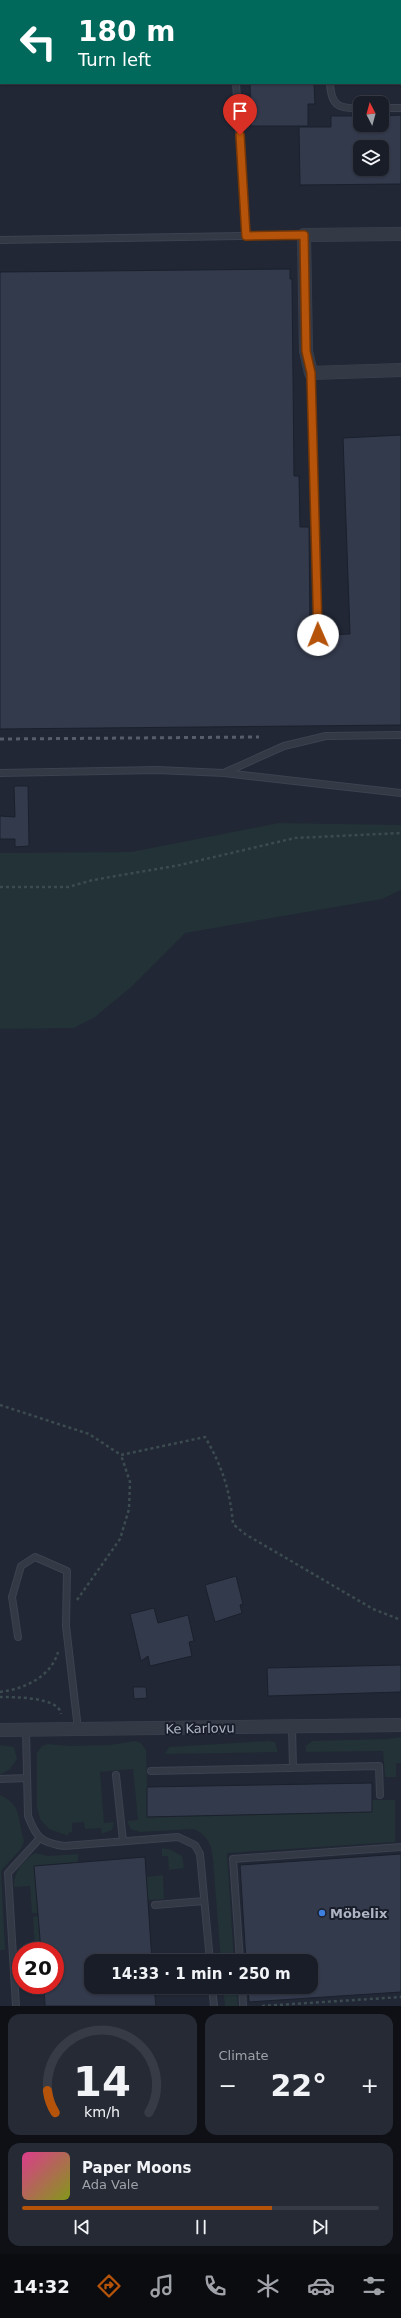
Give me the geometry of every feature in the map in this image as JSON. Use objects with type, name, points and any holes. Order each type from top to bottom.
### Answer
[{"type":"street","points":[[401,234],[304,235],[306,351],[311,373],[401,370]]},
{"type":"street","name":"Ke Karlovu","points":[[0,1730],[401,1725]]},
{"type":"lane","points":[[236,84],[246,236]]},
{"type":"lane","points":[[330,84],[331,95],[338,106],[347,109],[353,109]]},
{"type":"lane","points":[[389,108],[401,108]]},
{"type":"lane","points":[[0,240],[304,235]]},
{"type":"lane","points":[[311,373],[318,635]]},
{"type":"lane","points":[[224,773],[284,746],[326,736],[401,735]]},
{"type":"lane","points":[[0,773],[157,770],[224,773],[401,793]]},
{"type":"lane","points":[[18,1637],[12,1597],[22,1566],[35,1557],[67,1571],[66,1626],[78,1729]]},
{"type":"lane","points":[[292,1727],[293,1768]]},
{"type":"lane","points":[[26,1730],[28,1816],[33,1828],[40,1838],[49,1844],[64,1846],[178,1837],[195,1845],[200,1854],[209,1954]]},
{"type":"lane","points":[[151,1771],[379,1766],[380,1795]]},
{"type":"lane","points":[[116,1775],[123,1841]]},
{"type":"lane","points":[[0,1779],[27,1778]]},
{"type":"lane","points":[[16,2006],[8,1873],[40,1838]]},
{"type":"lane","points":[[240,1954],[233,1858],[401,1847]]},
{"type":"lane","points":[[155,1905],[204,1901]]},
{"type":"lane","points":[[213,1994],[214,2006]]},
{"type":"lane","points":[[242,1994],[243,2006]]},
{"type":"path","points":[[0,887],[68,887],[93,880],[180,865],[295,838],[401,833]]},
{"type":"path","points":[[0,1405],[89,1434],[121,1455],[130,1482],[129,1509],[120,1539],[92,1577],[74,1606]]},
{"type":"path","points":[[121,1455],[204,1437],[217,1458],[230,1494],[233,1524],[245,1534],[373,1609],[401,1620]]},
{"type":"path","points":[[0,1692],[18,1690],[39,1678],[56,1660],[66,1626]]},
{"type":"path","points":[[0,1697],[33,1698],[53,1705],[62,1714],[55,1714]]},
{"type":"path","points":[[262,2006],[401,1997]]},
{"type":"shaded area","points":[[279,823],[401,825],[401,890],[382,899],[185,933],[130,988],[95,1017],[74,1028],[0,1029],[0,853],[131,852]]},
{"type":"shaded area","points":[[401,1737],[401,1763],[396,1763],[396,1777],[385,1777],[383,1751],[306,1752],[306,1746],[312,1741],[388,1739]]},
{"type":"shaded area","points":[[135,1741],[141,1743],[146,1750],[148,1817],[372,1812],[372,1800],[395,1800],[395,1842],[227,1853],[234,1954],[220,1954],[213,1860],[210,1845],[203,1835],[194,1829],[140,1832],[131,1829],[127,1821],[138,1820],[133,1769],[100,1772],[104,1823],[114,1822],[112,1830],[102,1834],[101,1828],[85,1829],[84,1822],[72,1823],[72,1832],[68,1833],[69,1836],[49,1829],[40,1819],[37,1807],[37,1753],[42,1746],[47,1744],[70,1746],[110,1745]]},
{"type":"shaded area","points":[[268,1741],[275,1742],[278,1752],[165,1754],[169,1747]]},
{"type":"shaded area","points":[[0,1745],[14,1747],[17,1759],[10,1769],[0,1775]]},
{"type":"shaded area","points":[[0,1795],[12,1803],[16,1808],[24,1840],[21,1849],[1,1872],[5,1950],[0,1950]]},
{"type":"shaded area","points":[[162,1848],[171,1850],[182,1856],[184,1868],[169,1870],[168,1856],[162,1856]]},
{"type":"shaded area","points":[[35,1853],[48,1856],[78,1854],[78,1862],[35,1866],[38,1913],[32,1913],[30,1886],[14,1887],[14,1882],[15,1876],[20,1867]]},
{"type":"shaded area","points":[[163,1875],[164,1899],[148,1900],[146,1877]]},
{"type":"shaded area","points":[[39,1916],[40,1942],[34,1942],[33,1917]]},
{"type":"shaded area","points":[[224,1994],[237,1994],[238,2006],[225,2006]]},
{"type":"building","points":[[250,84],[314,84],[315,104],[308,104],[308,126],[251,126]]},
{"type":"building","points":[[401,115],[401,184],[300,185],[299,127],[331,127],[331,116],[353,116],[353,132],[389,132],[389,116]]},
{"type":"building","points":[[290,269],[290,279],[292,279],[294,476],[299,476],[300,527],[309,527],[310,635],[313,635],[316,639],[321,639],[322,635],[350,634],[343,438],[401,435],[401,725],[0,729],[0,272]]},
{"type":"building","points":[[14,786],[28,786],[29,846],[15,847],[15,839],[0,839],[0,816],[15,817]]},
{"type":"building","points":[[236,1576],[243,1604],[240,1605],[242,1613],[215,1622],[205,1585]]},
{"type":"building","points":[[154,1608],[158,1623],[188,1615],[194,1641],[189,1642],[192,1656],[150,1666],[148,1656],[141,1661],[130,1614]]},
{"type":"building","points":[[401,1665],[401,1692],[268,1696],[267,1668]]},
{"type":"building","points":[[133,1687],[146,1687],[147,1698],[134,1699]]},
{"type":"building","points":[[372,1783],[372,1812],[147,1817],[147,1787]]},
{"type":"building","name":"Möbelix","points":[[401,1854],[401,1992],[249,2002],[248,1994],[318,1994],[318,1954],[246,1954],[240,1865]]},
{"type":"building","points":[[145,1857],[152,1954],[84,1954],[84,1994],[155,1994],[156,2006],[45,2006],[44,1994],[64,1994],[64,1942],[40,1942],[34,1866]]},
{"type":"railway","points":[[0,739],[259,737]]},
{"type":"place","name":"Möbelix","points":[[322,1913]]},
{"type":"route","points":[[240,135],[246,236],[304,235],[306,351],[311,373],[318,635]]}]
